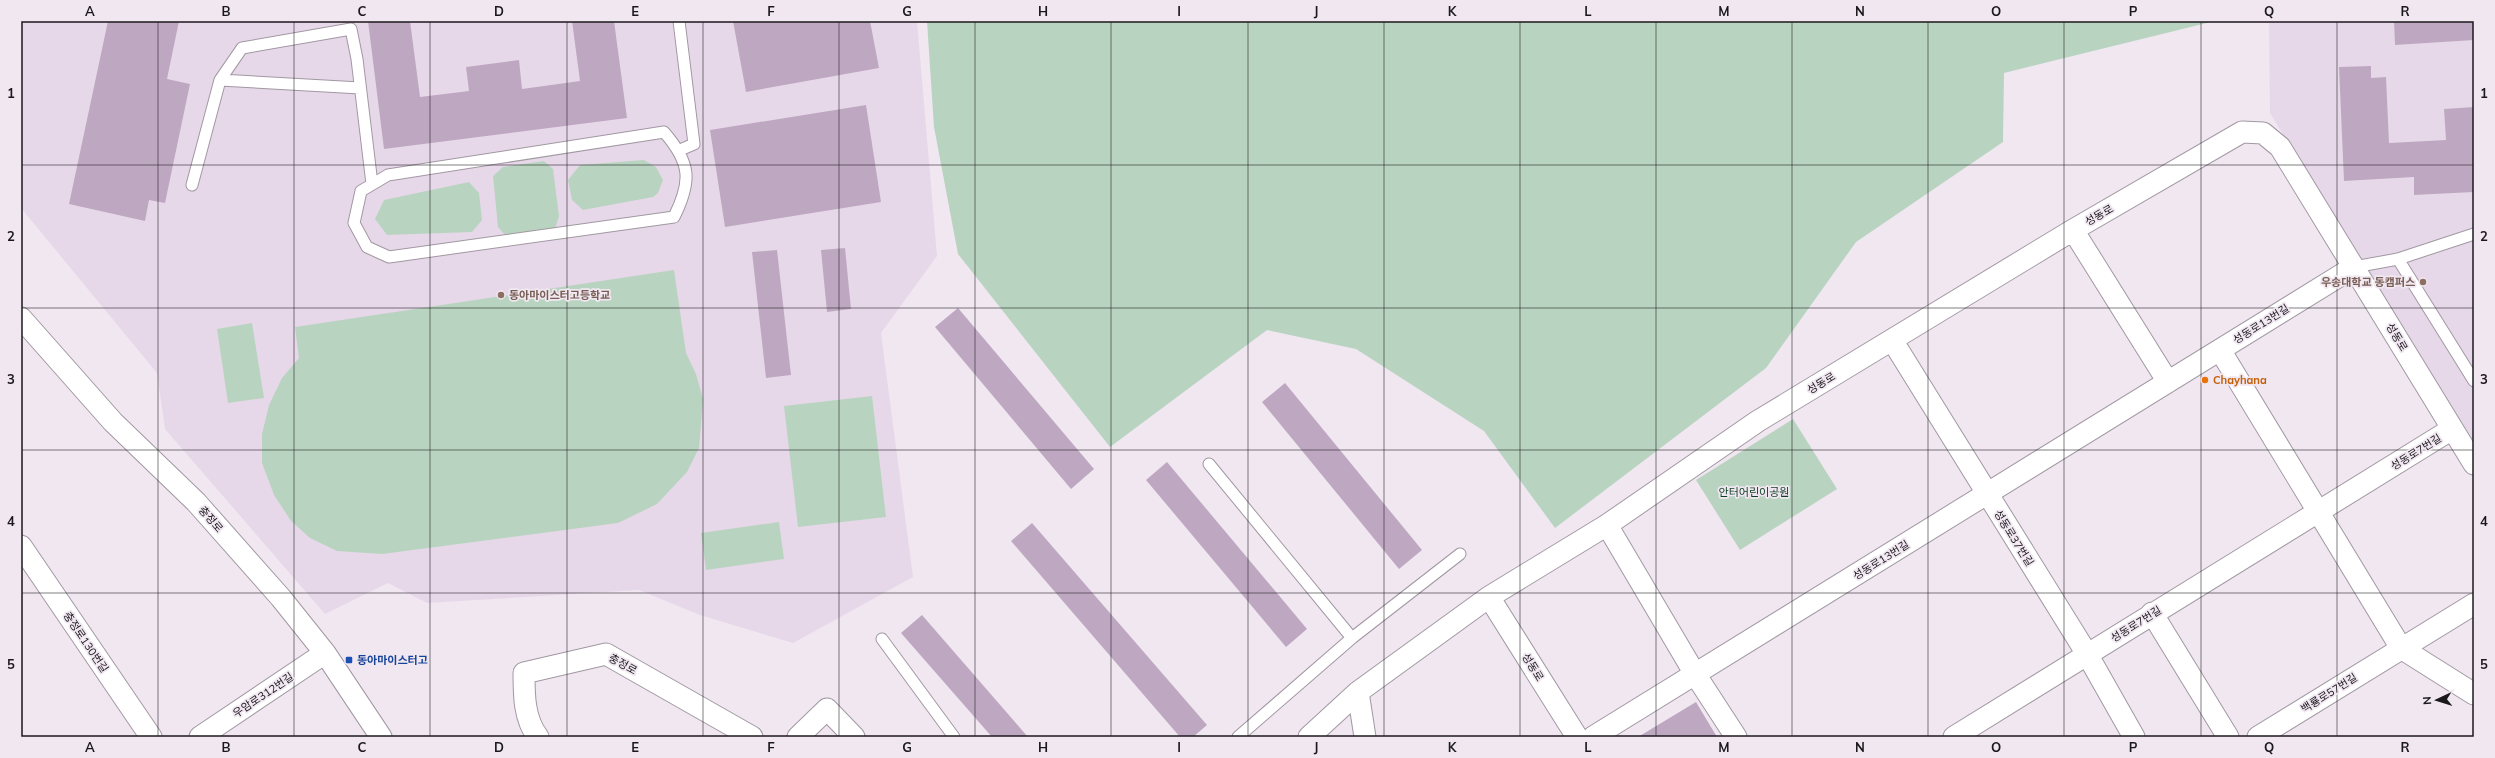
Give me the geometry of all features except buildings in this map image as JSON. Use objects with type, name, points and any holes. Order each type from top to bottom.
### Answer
[{"type":"street","name":"성동로","points":[[1308,737],[1358,692],[1489,597],[1607,525],[1758,421],[2073,230],[2242,132],[2263,133],[2280,147],[2474,464]]},
{"type":"street","points":[[2073,230],[2168,382]]},
{"type":"street","name":"성동로13번길","points":[[1593,737],[2354,267]]},
{"type":"street","name":"충정로","points":[[26,331],[113,422],[196,502],[281,598],[325,653],[381,737]]},
{"type":"street","name":"성동로37번길","points":[[1892,340],[2086,654],[2134,737]]},
{"type":"street","points":[[2220,350],[2401,648],[2474,694]]},
{"type":"street","name":"성동로7번길","points":[[1954,737],[2152,613],[2452,429]]},
{"type":"street","points":[[1607,525],[1695,674],[1736,737]]},
{"type":"street","name":"충정로130번길","points":[[21,546],[151,737]]},
{"type":"street","name":"성동로","points":[[1489,597],[1577,737]]},
{"type":"street","name":"백룡로57번길","points":[[2258,737],[2474,604]]},
{"type":"street","points":[[2152,613],[2228,737]]},
{"type":"street","name":"우암로312번길","points":[[200,737],[325,653]]},
{"type":"street","name":"충정로","points":[[538,737],[530,726],[524,694],[524,672],[606,654],[752,737]]},
{"type":"street","points":[[1358,692],[1365,737]]},
{"type":"street","points":[[798,737],[828,709],[854,737]]},
{"type":"lane","points":[[679,21],[694,144],[680,150]]},
{"type":"lane","points":[[192,185],[220,80],[242,48],[351,29],[372,184]]},
{"type":"lane","points":[[220,80],[360,88]]},
{"type":"lane","points":[[664,132],[680,150],[687,175],[684,197],[674,217],[389,258],[367,248],[354,223],[361,191],[372,184],[388,175],[664,132]]},
{"type":"lane","points":[[2354,267],[2398,259],[2474,234]]},
{"type":"lane","points":[[2398,259],[2474,381]]},
{"type":"lane","points":[[1209,464],[1352,638]]},
{"type":"lane","points":[[1238,737],[1352,638],[1460,554]]},
{"type":"lane","points":[[882,639],[954,737]]},
{"type":"shaded area","name":"동아마이스터고등학교","points":[[21,21],[917,21],[937,256],[881,333],[913,577],[793,643],[700,615],[639,590],[427,603],[388,583],[325,614],[165,429],[157,373],[21,208]]},
{"type":"shaded area","name":"우송대학교 동캠퍼스","points":[[2269,21],[2474,21],[2474,451],[2270,113]]},
{"type":"green space","points":[[927,21],[2215,21],[2004,73],[2003,142],[1856,242],[1766,368],[1555,528],[1484,431],[1356,349],[1267,330],[1110,447],[958,254],[934,127]]},
{"type":"green space","points":[[644,160],[656,167],[663,180],[658,193],[653,197],[583,210],[572,200],[568,180],[580,165]]},
{"type":"green space","points":[[544,161],[553,169],[559,216],[555,229],[505,235],[498,227],[493,176],[503,167]]},
{"type":"green space","points":[[469,182],[479,193],[482,220],[472,232],[387,235],[375,219],[384,200]]},
{"type":"green space","points":[[674,270],[686,353],[696,374],[703,399],[699,448],[687,472],[657,504],[618,523],[382,554],[337,551],[310,538],[291,521],[274,495],[262,463],[262,434],[269,405],[282,378],[299,358],[295,327]]},
{"type":"green space","points":[[252,323],[264,398],[228,403],[217,329]]},
{"type":"green space","points":[[872,396],[886,517],[798,527],[784,406]]},
{"type":"green space","name":"안터어린이공원","points":[[1793,419],[1837,489],[1740,550],[1696,480]]},
{"type":"green space","points":[[779,522],[784,559],[706,570],[701,533]]},
{"type":"place","name":"우송대학교 동캠퍼스","points":[[2423,282]]},
{"type":"place","name":"동아마이스터고등학교","points":[[501,295]]},
{"type":"place","name":"Chayhana","points":[[2205,380]]},
{"type":"place","name":"동아마이스터고","points":[[349,660]]}]
